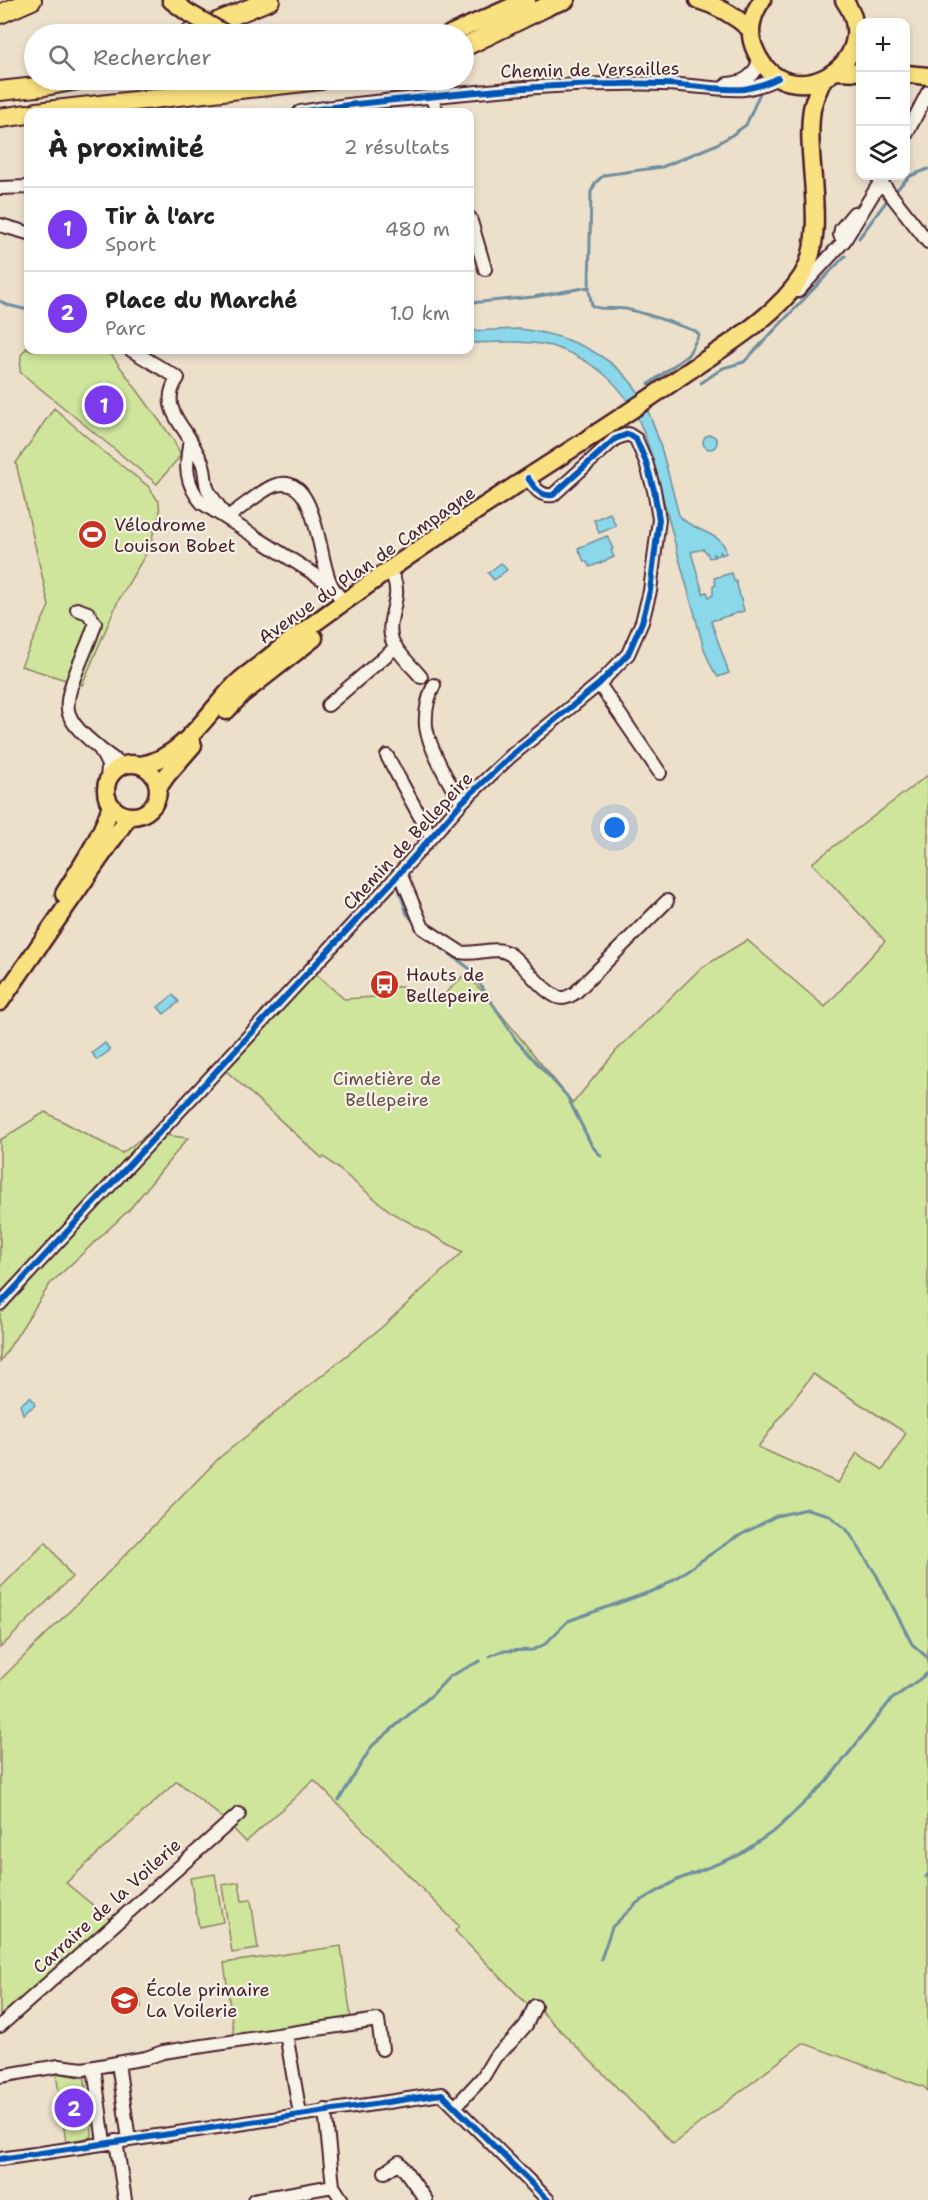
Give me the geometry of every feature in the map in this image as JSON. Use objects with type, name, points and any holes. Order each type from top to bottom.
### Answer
[{"type":"highway","points":[[0,15],[32,0]]},
{"type":"highway","points":[[212,24],[270,0]]},
{"type":"highway","points":[[474,42],[546,7]]},
{"type":"highway","points":[[0,91],[24,88]]},
{"type":"highway","points":[[72,108],[232,90]]},
{"type":"highway","points":[[0,118],[24,115]]},
{"type":"main road","points":[[171,0],[208,24]]},
{"type":"main road","points":[[473,24],[527,0]]},
{"type":"main road","points":[[474,36],[566,0]]},
{"type":"main road","points":[[698,0],[727,11],[750,29]]},
{"type":"main road","points":[[762,0],[756,8],[750,29],[753,47],[759,60],[768,70],[786,80],[856,72]]},
{"type":"main road","points":[[849,3],[856,32]]},
{"type":"main road","name":"Avenue du Plan de Campagne","points":[[158,788],[169,772],[241,695],[297,650],[530,481],[764,317],[792,290],[812,254],[814,241],[811,133],[814,102],[830,75],[846,61],[856,43]]},
{"type":"main road","points":[[910,74],[928,76]]},
{"type":"main road","name":"Avenue du Plan de Campagne","points":[[786,80],[805,106],[811,133]]},
{"type":"main road","name":"Avenue du Plan de Campagne","points":[[141,765],[153,763],[168,756],[186,740],[236,684],[285,645],[387,571],[530,481]]},
{"type":"main road","points":[[128,764],[141,765],[152,774],[158,788],[153,805],[138,815],[129,816],[122,814],[111,805],[106,790],[110,775],[122,765],[128,764]]},
{"type":"main road","points":[[0,985],[60,900],[92,848],[108,817],[111,805]]},
{"type":"main road","points":[[0,1002],[129,816]]},
{"type":"street","name":"Chemin de Versailles","points":[[702,87],[737,84],[746,80],[757,67],[759,60]]},
{"type":"street","name":"Chemin de Versailles","points":[[333,108],[479,91],[621,84],[741,90],[786,80]]},
{"type":"street","points":[[910,127],[928,92]]},
{"type":"street","points":[[431,96],[436,108]]},
{"type":"street","points":[[764,317],[792,298],[844,242],[840,236],[841,229],[873,194],[882,180]]},
{"type":"street","points":[[884,180],[928,243]]},
{"type":"street","points":[[0,188],[24,187]]},
{"type":"street","points":[[0,225],[24,232]]},
{"type":"street","points":[[474,232],[485,269]]},
{"type":"street","points":[[138,354],[178,378],[172,386],[170,399],[172,407],[180,427],[205,470],[208,490],[226,518]]},
{"type":"street","name":"Chemin de Bellepeire","points":[[0,1304],[400,873],[462,802],[512,756],[599,684],[628,654],[642,622],[655,564],[659,513],[646,462],[636,439],[625,434],[615,439],[557,493],[545,496],[530,481]]},
{"type":"street","points":[[190,441],[186,472],[189,485],[202,503],[330,584],[345,603]]},
{"type":"street","points":[[226,518],[278,484],[290,485],[302,491],[311,512],[330,584]]},
{"type":"street","points":[[394,579],[397,594],[390,631],[392,641],[421,677]]},
{"type":"street","points":[[77,609],[88,613],[95,623],[71,686],[67,709],[77,727],[100,750],[122,765]]},
{"type":"street","points":[[328,705],[396,647]]},
{"type":"street","points":[[599,684],[660,773]]},
{"type":"street","points":[[434,685],[426,718],[428,737],[451,787],[462,802]]},
{"type":"street","points":[[100,750],[108,765],[107,782]]},
{"type":"street","points":[[387,756],[431,837]]},
{"type":"street","points":[[400,873],[423,928],[460,952],[467,954],[494,950],[510,954],[558,998],[575,993],[667,901]]},
{"type":"street","name":"Carraire de la Voilerie","points":[[0,2026],[239,1814]]},
{"type":"street","points":[[455,2107],[483,2077],[495,2057],[526,2025],[535,2006]]},
{"type":"street","points":[[0,2076],[59,2066],[75,2070],[146,2058],[174,2050],[378,2020],[382,2049]]},
{"type":"street","points":[[286,2034],[300,2114]]},
{"type":"street","points":[[118,2063],[129,2140]]},
{"type":"street","points":[[94,2067],[125,2200]]},
{"type":"street","points":[[0,2159],[442,2094],[544,2199]]},
{"type":"street","points":[[325,2110],[333,2186],[342,2200]]},
{"type":"street","points":[[385,2172],[399,2162],[426,2200]]},
{"type":"street","points":[[254,2200],[333,2186]]},
{"type":"green space","points":[[24,351],[24,354],[111,354],[172,438],[181,455],[157,484],[20,372],[21,355]]},
{"type":"green space","name":"Vélodrome Louison Bobet","points":[[54,408],[105,453],[148,486],[159,502],[160,515],[150,547],[118,601],[82,685],[21,666],[49,606],[16,463]]},
{"type":"green space","name":"Cimetière de Bellepeire","points":[[928,775],[928,2091],[924,2087],[803,2043],[673,2144],[540,2010],[529,2006],[455,1931],[459,1926],[314,1780],[246,1842],[225,1820],[177,1781],[66,1883],[110,1919],[0,2018],[0,1680],[219,1458],[382,1327],[463,1252],[392,1213],[324,1157],[322,1158],[224,1069],[314,972],[344,999],[375,997],[384,987],[406,987],[415,996],[444,995],[465,974],[483,992],[573,1103],[616,1051],[701,968],[747,940],[825,1007],[885,941],[812,863]],"holes":[[[813,1374],[906,1433],[883,1470],[857,1453],[838,1483],[758,1447]]]},
{"type":"green space","points":[[45,1112],[122,1153],[149,1133],[188,1138],[129,1210],[50,1284],[0,1362],[0,1140]]},
{"type":"green space","points":[[46,1542],[72,1577],[0,1648],[0,1588]]},
{"type":"green space","points":[[215,1874],[223,1922],[199,1927],[190,1878]]},
{"type":"green space","points":[[239,1882],[242,1901],[251,1900],[258,1949],[232,1953],[222,1885]]},
{"type":"green space","points":[[341,1946],[351,2018],[234,2035],[224,1963]]},
{"type":"green space","points":[[140,1995],[141,2007],[114,2008],[113,1996]]},
{"type":"green space","points":[[56,2073],[85,2078],[92,2137],[66,2142]]},
{"type":"water","points":[[519,329],[556,336],[592,351],[608,361],[635,387],[656,431],[679,515],[691,525],[714,536],[724,546],[726,553],[722,555],[720,551],[720,555],[715,556],[713,553],[714,557],[709,558],[703,549],[691,552],[703,593],[707,592],[709,597],[713,595],[713,586],[716,585],[714,578],[732,573],[736,581],[744,611],[711,621],[729,673],[718,677],[705,651],[647,441],[633,409],[623,394],[611,380],[575,355],[551,346],[531,343],[474,343],[474,331]]},
{"type":"water","points":[[707,435],[713,435],[717,442],[713,449],[707,449],[703,445],[703,439]]},
{"type":"water","points":[[610,513],[616,526],[599,533],[594,520]]},
{"type":"water","points":[[607,536],[614,557],[590,567],[584,561],[578,548]]},
{"type":"water","points":[[501,563],[507,570],[494,580],[488,573]]},
{"type":"water","points":[[173,995],[179,1002],[164,1014],[158,1007]]},
{"type":"water","points":[[105,1043],[110,1050],[97,1060],[92,1053]]},
{"type":"water","points":[[30,1397],[35,1405],[23,1414],[20,1405]]},
{"type":"waterway","points":[[649,384],[688,355],[699,335],[695,331],[635,311],[592,306],[589,290],[591,192],[596,182],[604,175],[662,167],[715,145],[746,125],[760,93]]},
{"type":"waterway","points":[[894,192],[910,176],[928,169]]},
{"type":"waterway","points":[[859,238],[888,199]]},
{"type":"waterway","points":[[701,383],[723,368],[744,362],[845,256]]},
{"type":"waterway","points":[[474,303],[533,297],[589,287]]},
{"type":"waterway","points":[[0,301],[24,309]]},
{"type":"waterway","points":[[399,889],[407,914],[415,923]]},
{"type":"waterway","points":[[425,935],[474,972],[516,1040],[567,1096],[592,1146],[601,1156]]},
{"type":"waterway","points":[[490,1656],[501,1651],[533,1650],[545,1644],[568,1621],[661,1588],[733,1539],[776,1516],[807,1509],[829,1515],[848,1531],[877,1576],[912,1644],[928,1658]]},
{"type":"waterway","points":[[339,1800],[372,1746],[432,1695],[450,1676],[480,1661]]},
{"type":"waterway","points":[[601,1959],[612,1927],[637,1903],[677,1880],[737,1856],[777,1829],[826,1782],[891,1700],[928,1673]]},
{"type":"cycle path","points":[[326,108],[548,86],[651,84],[741,89],[778,78]]},
{"type":"cycle path","points":[[0,1304],[390,884],[462,802],[512,755],[599,684],[628,654],[642,622],[650,591],[659,519],[646,462],[636,439],[628,434],[615,439],[553,495],[541,493],[528,478]]},
{"type":"cycle path","points":[[0,2159],[442,2094],[548,2200]]},
{"type":"place","name":"Tir à l'arc","points":[[104,405]]},
{"type":"place","name":"Vélodrome Louison Bobet","points":[[93,535]]},
{"type":"place","name":"Hauts de Bellepeire","points":[[385,985]]},
{"type":"place","name":"École primaire La Voilerie","points":[[125,2000]]},
{"type":"place","name":"Place du Marché","points":[[74,2108]]}]
